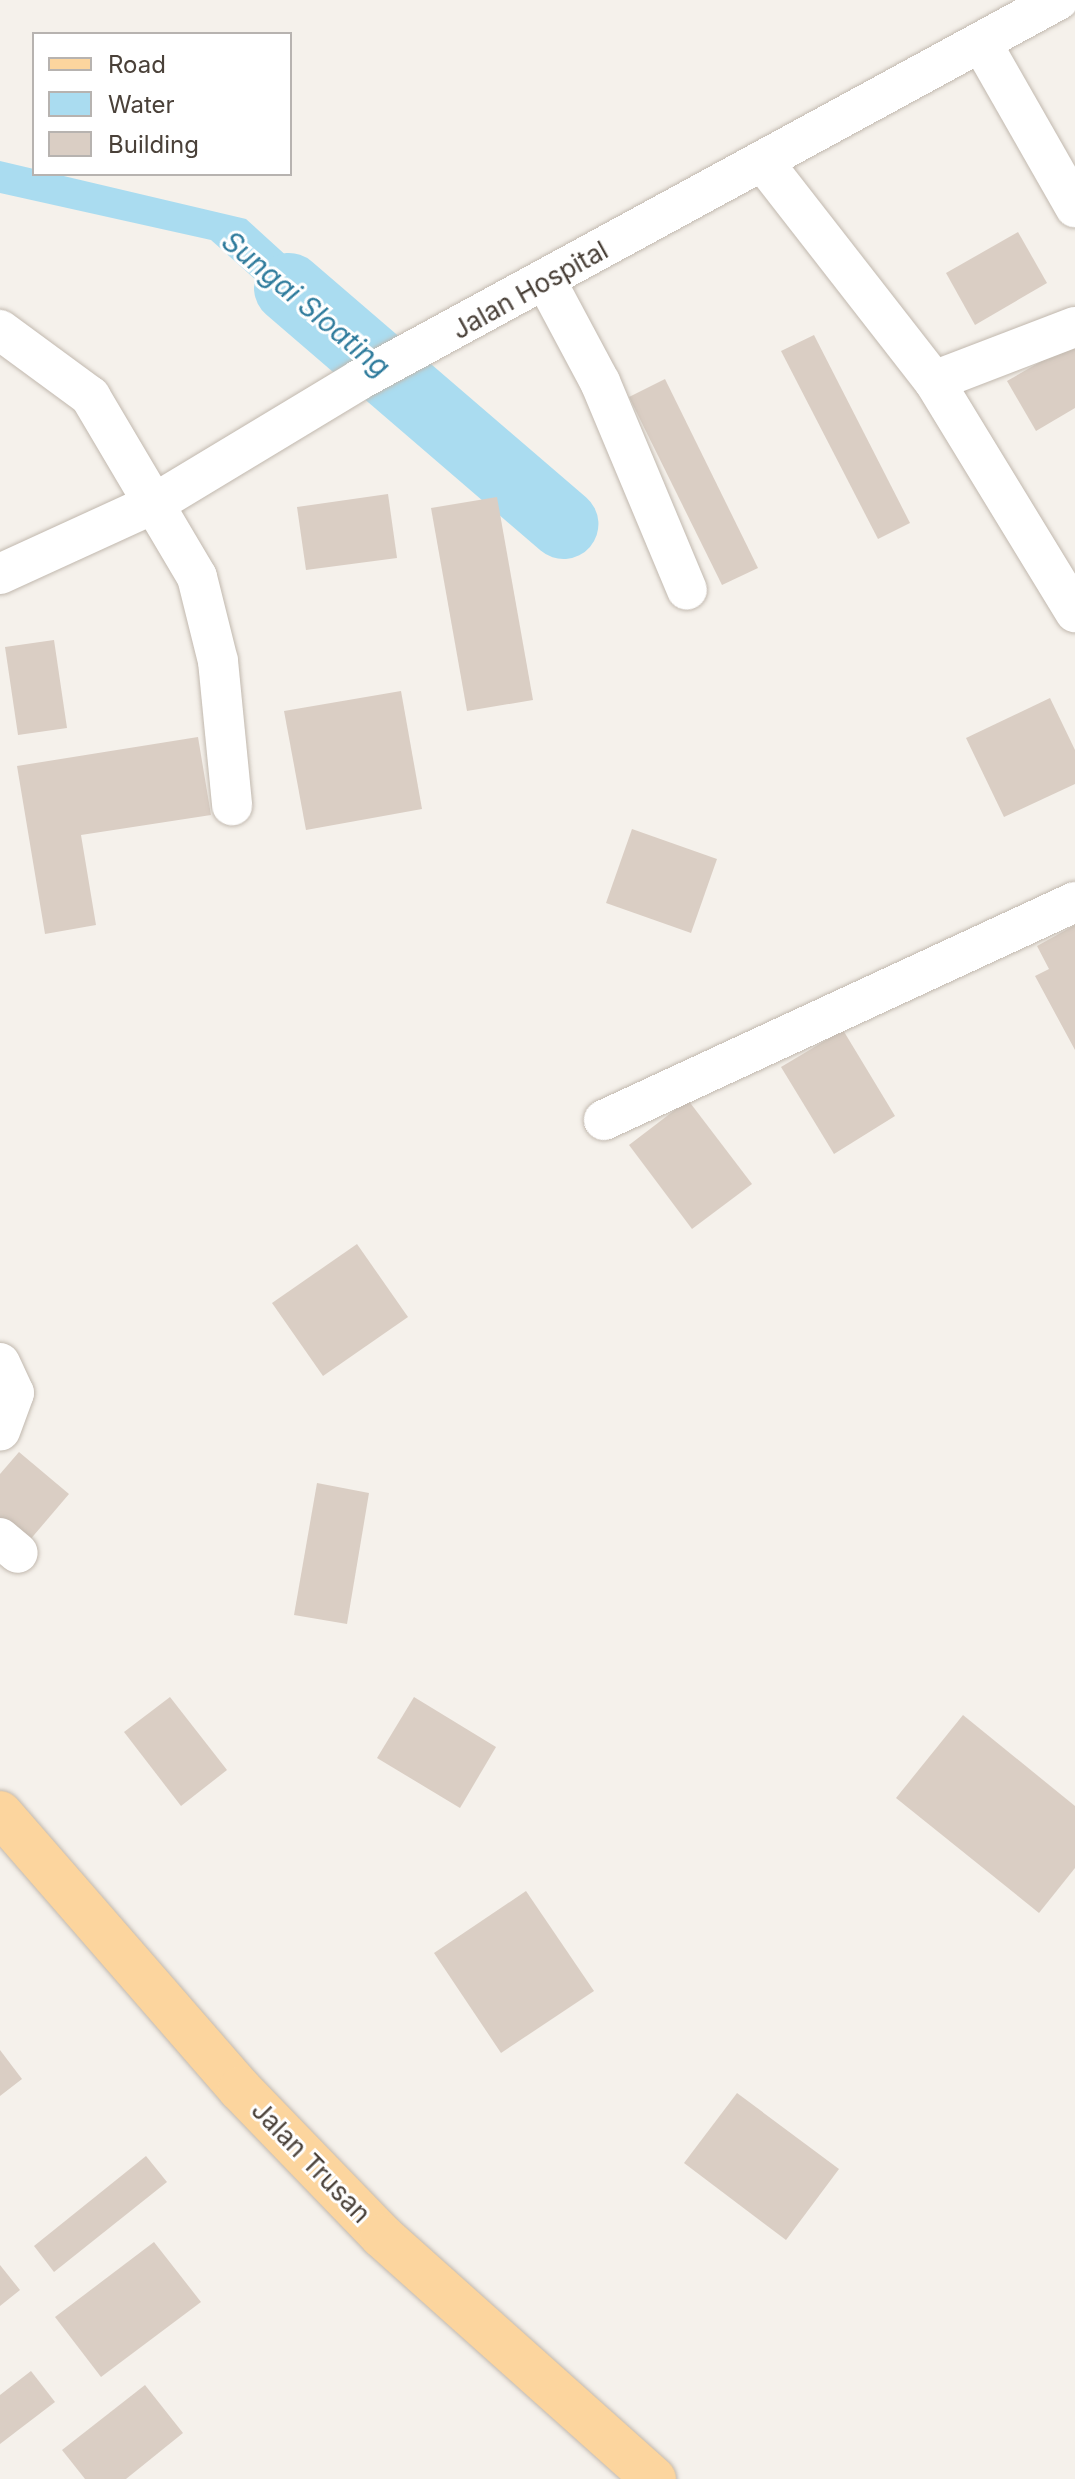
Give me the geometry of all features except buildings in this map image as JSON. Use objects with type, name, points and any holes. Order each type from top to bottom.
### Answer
[{"type":"main road","name":"Jalan Trusan","points":[[0,1813],[240,2089],[371,2225],[654,2479]]},
{"type":"street","name":"Jalan Hospital","points":[[0,574],[157,502],[359,380],[444,337],[1058,0]]},
{"type":"street","points":[[982,44],[1075,207]]},
{"type":"street","points":[[764,163],[934,381],[1075,612]]},
{"type":"street","points":[[546,281],[600,382],[687,590]]},
{"type":"street","points":[[934,381],[1075,327]]},
{"type":"street","points":[[0,330],[90,396],[157,502],[197,577],[218,661],[232,805]]},
{"type":"street","points":[[604,1120],[1075,902]]},
{"type":"street","points":[[0,1363],[14,1393],[0,1431]]},
{"type":"water","points":[[0,161],[32,169],[32,176],[64,176],[246,219],[379,340],[346,360],[211,240],[0,193]]},
{"type":"waterway","name":"Sungai Sloating","points":[[289,288],[563,524]]}]
